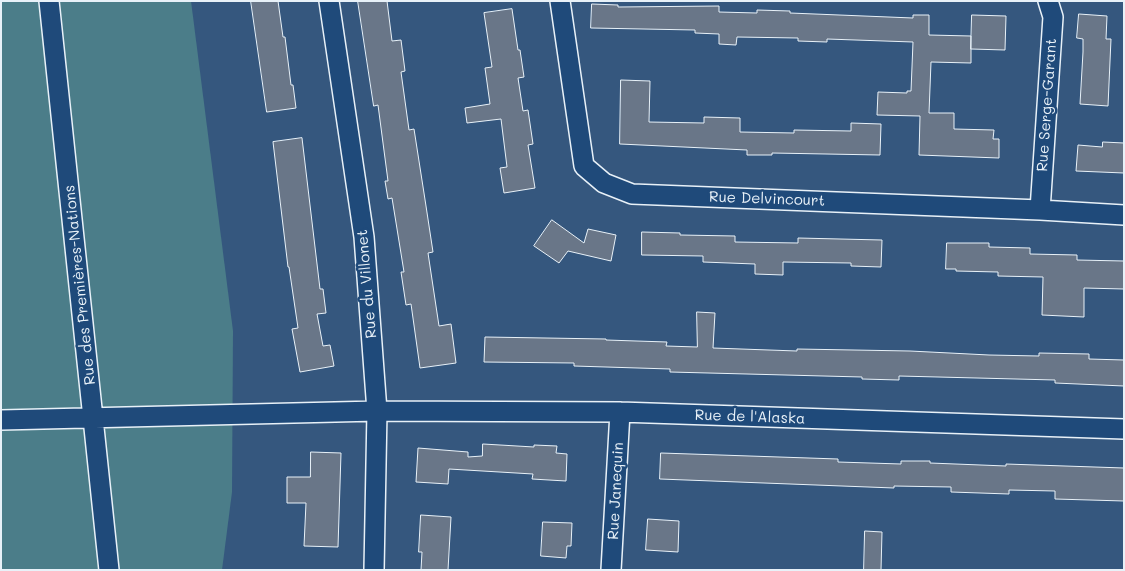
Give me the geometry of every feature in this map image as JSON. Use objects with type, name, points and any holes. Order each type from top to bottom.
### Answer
[{"type":"street","name":"Rue des Premières-Nations","points":[[49,1],[109,570]]},
{"type":"street","name":"Rue du Villonet","points":[[329,1],[364,237],[377,412],[374,570]]},
{"type":"street","name":"Rue Delvincourt","points":[[560,1],[584,166],[604,184],[632,194],[1124,215]]},
{"type":"street","name":"Rue Serge-Garant","points":[[1040,210],[1053,17],[1048,1]]},
{"type":"street","name":"Rue de l'Alaska","points":[[1,420],[377,412],[620,412],[1124,429]]},
{"type":"street","name":"Rue Janequin","points":[[611,570],[620,412]]},
{"type":"green space","points":[[1,1],[191,1],[233,331],[232,492],[222,570],[1,570]]},
{"type":"building","points":[[251,1],[278,1],[296,108],[267,112]]},
{"type":"building","points":[[358,1],[387,1],[392,41],[401,40],[405,71],[401,72],[409,130],[414,129],[433,252],[428,253],[439,326],[451,324],[456,363],[420,368],[411,304],[406,305],[401,272],[404,272],[392,198],[388,199],[385,181],[388,181],[378,105],[374,106]]},
{"type":"building","points":[[592,4],[618,5],[618,7],[719,6],[719,12],[757,13],[757,10],[790,11],[790,13],[913,18],[913,15],[929,15],[929,35],[971,36],[971,63],[931,62],[929,113],[954,113],[954,129],[994,130],[993,139],[999,139],[999,158],[919,155],[920,116],[877,115],[878,92],[907,93],[907,91],[911,91],[913,42],[827,39],[827,42],[798,41],[798,38],[737,37],[736,45],[719,44],[719,34],[695,33],[695,30],[591,28]]},
{"type":"building","points":[[512,9],[524,77],[518,78],[523,111],[528,110],[533,144],[528,145],[535,188],[504,193],[500,168],[507,167],[501,119],[467,123],[465,108],[490,104],[485,68],[492,67],[484,13]]},
{"type":"building","points":[[1079,14],[1107,16],[1106,39],[1111,39],[1108,106],[1080,104],[1083,39],[1077,38]]},
{"type":"building","points":[[972,15],[1006,16],[1005,50],[971,49]]},
{"type":"building","points":[[621,80],[650,81],[649,122],[704,123],[704,117],[740,118],[740,132],[794,133],[794,130],[851,131],[851,123],[881,124],[880,155],[772,153],[772,155],[747,155],[747,150],[620,144]]},
{"type":"building","points":[[302,138],[320,289],[323,289],[326,313],[317,314],[323,346],[330,345],[334,366],[300,372],[292,329],[298,328],[288,267],[273,142]]},
{"type":"building","points":[[1103,142],[1124,143],[1124,173],[1076,171],[1078,145],[1102,147]]},
{"type":"building","points":[[552,220],[584,243],[588,229],[616,235],[611,261],[568,251],[559,263],[534,246]]},
{"type":"building","points":[[642,232],[735,236],[735,242],[798,243],[798,238],[882,240],[881,267],[851,266],[851,263],[783,262],[783,275],[755,274],[755,264],[703,262],[703,256],[642,255]]},
{"type":"building","points":[[947,243],[989,243],[989,247],[1030,248],[1030,254],[1077,255],[1077,260],[1124,261],[1124,289],[1084,288],[1084,317],[1042,315],[1043,277],[998,276],[998,272],[946,269]]},
{"type":"building","points":[[697,312],[715,313],[713,348],[797,351],[797,349],[910,351],[1039,356],[1039,353],[1089,354],[1089,359],[1124,360],[1124,386],[1055,383],[1055,380],[899,376],[899,380],[862,379],[862,377],[670,372],[670,369],[574,366],[574,363],[484,362],[485,337],[606,339],[667,342],[666,346],[697,347]]},
{"type":"building","points":[[483,444],[534,447],[534,445],[557,446],[556,453],[567,454],[566,481],[532,479],[533,474],[449,469],[448,484],[416,482],[418,448],[468,452],[468,457],[482,456]]},
{"type":"building","points":[[311,452],[341,453],[338,547],[304,546],[306,503],[287,503],[287,477],[310,477]]},
{"type":"building","points":[[661,453],[838,459],[838,462],[901,464],[901,461],[930,461],[930,463],[1006,466],[1006,464],[1124,468],[1124,501],[1055,499],[1055,491],[1009,490],[1009,494],[951,492],[951,487],[894,486],[894,488],[660,479]]},
{"type":"building","points":[[421,515],[451,517],[448,570],[421,570],[422,552],[419,552]]},
{"type":"building","points":[[648,519],[679,521],[678,552],[646,550]]},
{"type":"building","points":[[543,522],[572,523],[571,546],[567,546],[566,558],[541,556]]},
{"type":"building","points":[[865,531],[882,532],[881,570],[864,570]]}]
